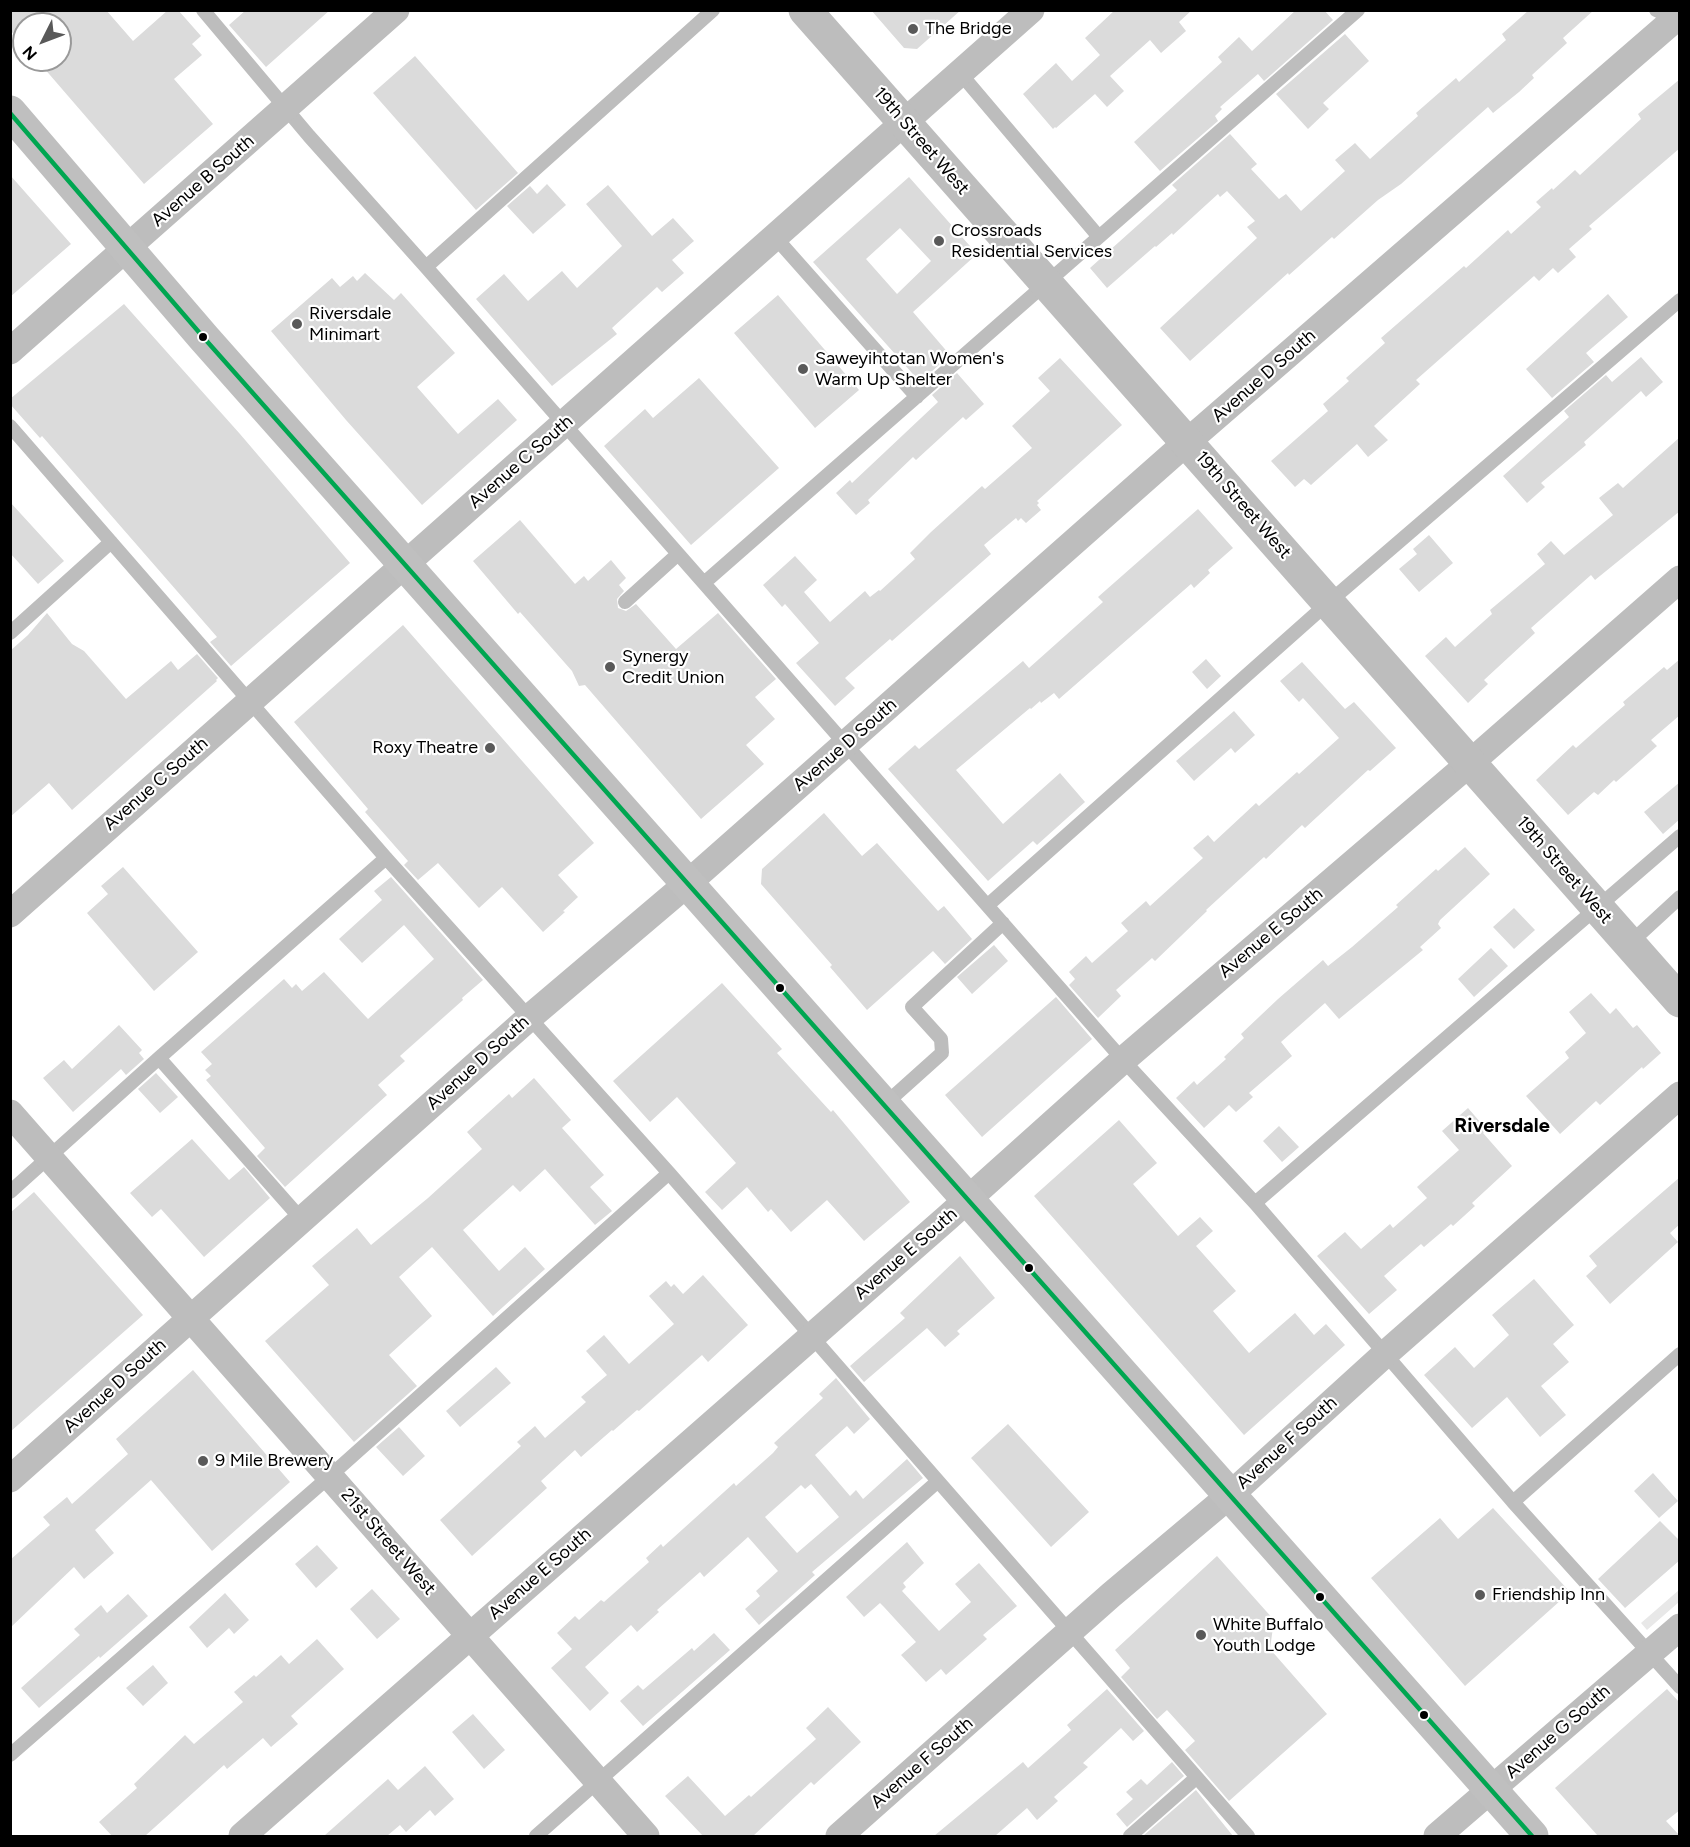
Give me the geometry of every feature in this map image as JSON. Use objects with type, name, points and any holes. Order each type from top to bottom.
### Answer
[{"type":"main road","points":[[10,112],[204,338],[1532,1836]]},
{"type":"street","name":"Avenue B South","points":[[10,351],[396,10]]},
{"type":"street","name":"19th Street West","points":[[805,10],[1680,1001]]},
{"type":"street","name":"Avenue C South","points":[[10,914],[1031,10]]},
{"type":"street","name":"Avenue D South","points":[[10,1479],[530,1017],[688,883],[1672,15]]},
{"type":"street","name":"Avenue E South","points":[[242,1836],[812,1337],[1123,1060],[1470,763],[1680,579]]},
{"type":"street","name":"Avenue F South","points":[[838,1836],[1230,1495],[1384,1355],[1680,1095]]},
{"type":"street","name":"21st Street West","points":[[10,1113],[646,1836]]},
{"type":"street","name":"Avenue G South","points":[[1437,1836],[1680,1627]]},
{"type":"lane","points":[[203,10],[309,136],[1123,1060],[1255,1203],[1512,1502],[1680,1687]]},
{"type":"lane","points":[[426,267],[713,10]]},
{"type":"lane","points":[[704,583],[1358,10]]},
{"type":"lane","points":[[960,73],[1099,237]]},
{"type":"lane","points":[[775,237],[917,397]]},
{"type":"lane","points":[[987,905],[1329,602],[1680,300]]},
{"type":"lane","points":[[10,426],[249,702],[669,1173],[1248,1836]]},
{"type":"lane","points":[[10,633],[111,542]]},
{"type":"lane","points":[[625,602],[678,554]]},
{"type":"lane","points":[[1255,1203],[1680,836]]},
{"type":"lane","points":[[10,1192],[386,858]]},
{"type":"lane","points":[[1629,944],[1680,897]]},
{"type":"lane","points":[[884,1105],[942,1053],[940,1039],[912,1007],[1003,923]]},
{"type":"lane","points":[[159,1058],[302,1220]]},
{"type":"lane","points":[[10,1755],[330,1476],[669,1173]]},
{"type":"lane","points":[[1512,1502],[1680,1354]]},
{"type":"lane","points":[[536,1836],[937,1482]]},
{"type":"lane","points":[[1130,1836],[1196,1778]]},
{"type":"shaded area","points":[[1679,1590],[1679,1602],[1647,1630],[1641,1623]]},
{"type":"building","points":[[10,10],[106,10],[133,41],[168,10],[178,10],[201,36],[192,44],[202,55],[174,79],[213,124],[144,184],[47,72],[72,72],[72,12],[12,12],[12,32]]},
{"type":"building","points":[[246,10],[330,10],[266,67],[229,25]]},
{"type":"building","name":"The Bridge","points":[[871,10],[961,10],[917,49],[904,48]]},
{"type":"building","points":[[1115,10],[1192,10],[1179,22],[1186,31],[1161,53],[1150,40],[1110,76],[1124,91],[1107,107],[1095,94],[1053,129],[1023,94],[1056,63],[1072,81],[1100,55],[1085,38]]},
{"type":"building","points":[[1296,10],[1324,10],[1333,20],[1264,81],[1258,74],[1220,107],[1222,109],[1215,116],[1218,121],[1160,171],[1134,142],[1222,62],[1218,57],[1239,37],[1252,51]]},
{"type":"building","points":[[1529,10],[1594,10],[1563,38],[1567,43],[1532,75],[1534,78],[1519,92],[1493,113],[1488,107],[1401,184],[1378,200],[1334,239],[1332,237],[1289,275],[1288,273],[1190,361],[1160,328],[1257,238],[1247,227],[1255,221],[1227,191],[1220,197],[1218,194],[1173,235],[1172,233],[1155,246],[1107,288],[1090,268],[1177,190],[1172,185],[1230,134],[1257,164],[1251,169],[1279,199],[1286,194],[1301,211],[1345,171],[1335,160],[1355,143],[1370,159],[1418,116],[1416,113],[1456,78],[1459,82],[1506,40],[1502,34]]},
{"type":"building","points":[[1345,34],[1369,61],[1323,103],[1329,109],[1308,129],[1276,94]]},
{"type":"building","points":[[415,56],[518,173],[476,210],[373,93]]},
{"type":"building","points":[[1680,79],[1680,148],[1589,226],[1592,229],[1569,249],[1576,257],[1558,273],[1553,268],[1539,281],[1534,276],[1416,380],[1420,384],[1374,426],[1388,440],[1368,457],[1357,444],[1311,485],[1304,479],[1295,487],[1271,461],[1328,411],[1323,404],[1349,381],[1346,378],[1385,343],[1381,338],[1508,230],[1511,234],[1541,207],[1536,202],[1552,188],[1553,190],[1575,170],[1580,175],[1641,119],[1638,114]]},
{"type":"building","points":[[10,175],[71,244],[10,297]]},
{"type":"building","points":[[909,177],[977,254],[913,312],[950,355],[920,382],[813,262]],"holes":[[[900,228],[931,261],[897,294],[866,259]]]},
{"type":"building","points":[[547,184],[566,205],[533,234],[507,206],[530,186],[537,194]]},
{"type":"building","points":[[608,185],[652,236],[673,218],[694,241],[672,260],[684,273],[662,292],[657,287],[612,328],[617,334],[552,386],[476,299],[504,274],[528,301],[562,271],[577,288],[622,246],[586,204]]},
{"type":"building","points":[[365,273],[394,300],[401,293],[455,353],[417,387],[458,434],[498,399],[517,420],[422,505],[271,331],[332,278],[340,287],[353,276],[357,281]]},
{"type":"building","points":[[1608,294],[1628,317],[1586,353],[1594,362],[1552,398],[1526,369]]},
{"type":"building","name":"Saweyihtotan Women's Warm Up Shelter","points":[[778,295],[859,390],[815,428],[734,333]]},
{"type":"building","points":[[124,304],[240,434],[350,563],[231,666],[210,642],[217,637],[42,436],[40,438],[10,404],[10,399]]},
{"type":"building","points":[[1641,357],[1663,382],[1646,397],[1641,391],[1584,442],[1586,445],[1541,483],[1545,487],[1527,503],[1503,476],[1569,417],[1564,411],[1606,375],[1612,382]]},
{"type":"building","points":[[1060,358],[1122,425],[1037,501],[1041,510],[1026,523],[1021,518],[1018,521],[1016,518],[984,545],[991,554],[892,641],[890,639],[845,678],[855,688],[835,706],[796,663],[819,643],[785,604],[782,607],[763,585],[795,556],[817,580],[804,592],[830,622],[865,591],[870,597],[880,591],[915,559],[910,553],[931,532],[982,486],[985,489],[1032,448],[1012,426],[1050,391],[1038,378]]},
{"type":"building","points":[[957,373],[984,404],[966,420],[963,417],[916,460],[913,457],[868,500],[870,503],[856,515],[836,493],[850,480],[852,483],[938,402],[932,395]]},
{"type":"building","points":[[699,378],[779,468],[691,545],[604,446],[645,409],[653,418]]},
{"type":"building","points":[[1680,437],[1680,511],[1595,580],[1591,575],[1531,628],[1535,633],[1484,680],[1488,684],[1468,703],[1425,656],[1446,637],[1455,647],[1492,614],[1490,610],[1545,564],[1537,554],[1551,541],[1564,555],[1613,515],[1599,498],[1618,483],[1623,488]]},
{"type":"building","points":[[10,502],[64,561],[38,584],[10,553]]},
{"type":"building","points":[[1198,509],[1233,548],[1208,570],[1210,573],[1194,588],[1191,584],[1059,699],[1054,693],[1041,703],[1040,701],[956,770],[1003,824],[1060,773],[1085,802],[1037,845],[1033,841],[988,881],[888,769],[915,745],[919,749],[1023,661],[1029,668],[1103,602],[1098,597]]},
{"type":"building","points":[[520,520],[575,584],[584,576],[588,581],[611,560],[626,578],[619,585],[624,591],[617,599],[618,608],[626,611],[636,604],[676,649],[718,613],[776,679],[755,697],[775,719],[746,745],[764,764],[701,819],[585,685],[579,686],[572,671],[520,612],[518,614],[473,561]]},
{"type":"building","points":[[1429,535],[1453,563],[1419,592],[1399,569],[1417,554],[1413,549]]},
{"type":"building","points":[[47,613],[72,644],[84,651],[126,699],[171,661],[178,670],[197,654],[218,678],[72,810],[49,783],[10,817],[10,651]]},
{"type":"building","points":[[403,625],[594,843],[558,875],[578,897],[543,932],[502,887],[479,908],[438,863],[418,880],[404,865],[408,861],[365,812],[368,809],[294,722]]},
{"type":"building","points":[[1206,659],[1221,676],[1207,689],[1192,672]]},
{"type":"building","points":[[1680,659],[1680,715],[1651,740],[1657,746],[1616,782],[1614,780],[1598,795],[1594,792],[1568,815],[1536,780],[1573,745],[1576,748],[1625,705],[1623,702],[1664,667],[1667,670]]},
{"type":"building","points":[[1302,662],[1345,709],[1354,702],[1396,748],[1370,771],[1368,770],[1305,828],[1302,825],[1266,859],[1264,857],[1155,961],[1152,958],[1116,990],[1121,996],[1098,1018],[1069,985],[1075,979],[1069,972],[1086,956],[1092,963],[1128,931],[1121,923],[1146,901],[1150,906],[1203,858],[1193,848],[1208,835],[1214,842],[1256,803],[1259,806],[1339,738],[1303,698],[1299,702],[1280,681]]},
{"type":"building","points":[[1234,711],[1255,735],[1235,753],[1231,748],[1194,781],[1176,761]]},
{"type":"building","points":[[1680,782],[1680,819],[1663,834],[1644,812]]},
{"type":"building","points":[[824,813],[862,856],[877,843],[938,911],[944,906],[972,939],[945,964],[933,951],[867,1010],[830,967],[832,965],[761,884],[762,869]]},
{"type":"building","points":[[1465,847],[1490,874],[1440,920],[1438,924],[1441,928],[1420,947],[1423,950],[1339,1019],[1325,1003],[1281,1042],[1292,1056],[1249,1093],[1253,1097],[1236,1112],[1229,1105],[1204,1128],[1176,1098],[1194,1081],[1197,1085],[1226,1059],[1224,1057],[1244,1038],[1241,1034],[1278,999],[1323,960],[1328,966],[1352,947],[1398,907],[1396,905],[1436,869],[1438,871]]},
{"type":"building","points":[[123,867],[198,952],[154,991],[87,913],[108,894],[101,886]]},
{"type":"building","points":[[391,877],[483,980],[400,1056],[405,1061],[378,1085],[387,1095],[285,1187],[257,1156],[265,1148],[206,1080],[211,1076],[205,1070],[212,1064],[201,1052],[284,979],[292,988],[296,984],[302,991],[324,972],[368,1019],[434,959],[404,925],[362,963],[339,939],[382,900],[374,891]]},
{"type":"building","points":[[1514,908],[1535,930],[1514,949],[1493,927]]},
{"type":"building","points":[[994,945],[1008,961],[972,994],[957,977]]},
{"type":"building","points":[[1491,948],[1508,966],[1474,997],[1458,979]]},
{"type":"building","points":[[722,983],[782,1049],[777,1053],[831,1112],[833,1110],[910,1202],[864,1241],[827,1200],[791,1232],[771,1209],[768,1212],[747,1187],[722,1210],[705,1192],[736,1163],[677,1097],[650,1122],[613,1081]]},
{"type":"building","points":[[1591,993],[1610,1014],[1616,1008],[1633,1028],[1637,1025],[1661,1053],[1600,1105],[1596,1101],[1560,1134],[1526,1096],[1569,1058],[1565,1052],[1586,1033],[1569,1012]]},
{"type":"building","points":[[1056,997],[1092,1039],[982,1137],[945,1095]]},
{"type":"building","points":[[119,1025],[142,1050],[139,1053],[144,1059],[126,1075],[121,1069],[73,1112],[43,1078],[64,1060],[72,1069]]},
{"type":"building","points":[[156,1073],[178,1097],[160,1113],[138,1089]]},
{"type":"building","points":[[534,1078],[571,1120],[562,1128],[604,1175],[590,1187],[612,1211],[595,1225],[545,1169],[520,1192],[513,1185],[463,1230],[499,1271],[525,1247],[545,1269],[493,1316],[432,1247],[399,1277],[432,1316],[389,1355],[417,1386],[354,1442],[265,1341],[329,1285],[312,1266],[357,1228],[371,1245],[428,1198],[482,1149],[467,1132],[509,1094],[512,1098]]},
{"type":"building","points":[[1468,1108],[1487,1130],[1483,1133],[1512,1166],[1472,1203],[1475,1206],[1453,1226],[1451,1224],[1424,1247],[1421,1244],[1384,1276],[1397,1290],[1369,1314],[1317,1256],[1345,1232],[1361,1249],[1390,1224],[1393,1228],[1427,1198],[1417,1187],[1459,1150],[1442,1131]]},
{"type":"building","points":[[1119,1120],[1157,1163],[1133,1184],[1178,1236],[1200,1217],[1213,1231],[1196,1246],[1236,1291],[1213,1311],[1249,1353],[1295,1313],[1314,1335],[1326,1324],[1345,1345],[1244,1435],[1034,1196]]},
{"type":"building","points":[[1279,1126],[1299,1147],[1282,1162],[1263,1141]]},
{"type":"building","points":[[192,1139],[229,1180],[244,1167],[270,1198],[204,1257],[161,1209],[152,1217],[130,1193]]},
{"type":"building","points":[[1680,1177],[1680,1224],[1670,1233],[1678,1242],[1610,1304],[1586,1276],[1597,1266],[1589,1256]]},
{"type":"building","points":[[34,1192],[143,1315],[10,1432],[10,1213]]},
{"type":"building","points":[[960,1256],[995,1298],[957,1331],[960,1334],[945,1347],[927,1328],[864,1382],[850,1366],[905,1318],[900,1313]]},
{"type":"building","points":[[703,1275],[748,1325],[708,1362],[702,1355],[639,1411],[637,1410],[581,1457],[575,1450],[541,1481],[547,1488],[472,1556],[440,1520],[521,1446],[517,1442],[535,1426],[545,1438],[586,1402],[581,1397],[607,1375],[586,1351],[604,1335],[629,1364],[674,1324],[649,1296],[666,1281],[671,1287],[674,1284],[683,1294]]},
{"type":"building","points":[[1534,1279],[1574,1325],[1553,1344],[1569,1362],[1541,1386],[1566,1415],[1540,1437],[1507,1397],[1472,1428],[1424,1375],[1455,1347],[1474,1368],[1509,1335],[1492,1315]]},
{"type":"building","points":[[496,1367],[511,1383],[460,1427],[446,1411]]},
{"type":"building","name":"9 Mile Brewery","points":[[193,1370],[290,1482],[212,1551],[151,1480],[95,1530],[114,1553],[84,1579],[74,1567],[10,1628],[10,1560],[50,1525],[43,1517],[67,1497],[72,1504],[128,1454],[116,1439]]},
{"type":"building","points":[[836,1378],[870,1419],[854,1434],[847,1426],[815,1455],[850,1496],[856,1490],[863,1499],[907,1459],[923,1478],[812,1572],[815,1575],[759,1625],[745,1609],[760,1596],[756,1591],[778,1571],[748,1537],[704,1577],[700,1572],[657,1610],[659,1612],[637,1632],[631,1625],[585,1667],[609,1693],[590,1711],[551,1668],[572,1649],[557,1633],[575,1616],[579,1620],[601,1600],[604,1602],[649,1562],[646,1558],[661,1544],[663,1547],[734,1483],[736,1486],[773,1453],[778,1447],[774,1443],[823,1398],[819,1394]],"holes":[[[811,1484],[839,1517],[797,1553],[765,1517],[801,1485],[805,1489]]]},
{"type":"building","points":[[1008,1424],[1089,1512],[1051,1547],[971,1458]]},
{"type":"building","points":[[399,1427],[425,1456],[403,1476],[376,1447]]},
{"type":"building","points":[[1653,1473],[1678,1501],[1659,1518],[1634,1491]]},
{"type":"building","name":"Friendship Inn","points":[[1493,1508],[1570,1592],[1465,1686],[1371,1578],[1440,1518],[1458,1539]]},
{"type":"building","points":[[1660,1521],[1680,1541],[1680,1560],[1625,1608],[1598,1579]]},
{"type":"building","points":[[907,1542],[924,1563],[903,1583],[906,1587],[902,1591],[939,1631],[971,1602],[955,1584],[979,1563],[1017,1606],[983,1635],[987,1639],[946,1675],[941,1669],[926,1682],[901,1655],[916,1642],[884,1607],[880,1603],[864,1617],[846,1597]]},
{"type":"building","points":[[317,1545],[338,1568],[316,1588],[295,1564]]},
{"type":"building","points":[[1217,1556],[1274,1620],[1270,1649],[1327,1714],[1229,1801],[1185,1750],[1195,1741],[1167,1710],[1157,1719],[1121,1677],[1130,1668],[1115,1650]]},
{"type":"building","points":[[372,1589],[400,1619],[377,1639],[350,1609]]},
{"type":"building","points":[[225,1593],[249,1620],[234,1634],[229,1628],[207,1648],[189,1627]]},
{"type":"building","points":[[128,1594],[148,1616],[39,1708],[21,1688],[80,1635],[74,1629],[101,1605],[107,1613]]},
{"type":"building","points":[[714,1633],[730,1650],[643,1726],[620,1701],[638,1685],[643,1690],[692,1648],[694,1651]]},
{"type":"building","points":[[317,1639],[344,1669],[291,1716],[298,1724],[271,1747],[263,1738],[227,1769],[224,1765],[145,1836],[112,1836],[99,1822],[137,1788],[134,1784],[185,1735],[194,1744],[243,1702],[234,1692],[254,1675],[256,1677],[281,1655],[289,1664]]},
{"type":"building","points":[[153,1665],[168,1683],[143,1706],[126,1688]]},
{"type":"building","points":[[1107,1689],[1144,1731],[1133,1741],[1121,1728],[1083,1763],[1088,1767],[1054,1797],[1058,1801],[1037,1820],[1027,1808],[995,1836],[934,1836],[1023,1762],[1028,1768],[1071,1730],[1067,1725]]},
{"type":"building","points":[[1667,1689],[1680,1703],[1680,1810],[1666,1821],[1680,1836],[1598,1836],[1555,1788]]},
{"type":"building","points":[[828,1707],[861,1742],[814,1785],[811,1782],[753,1836],[703,1836],[665,1796],[688,1776],[725,1816],[749,1795],[751,1797],[816,1739],[806,1728]]},
{"type":"building","points":[[473,1714],[505,1750],[484,1769],[452,1732]]},
{"type":"building","points":[[1172,1762],[1184,1776],[1127,1827],[1116,1814],[1133,1799],[1126,1792],[1141,1779],[1147,1785]]},
{"type":"building","points":[[425,1766],[454,1799],[435,1816],[430,1810],[406,1832],[400,1825],[387,1836],[324,1836],[388,1779],[398,1790]]},
{"type":"building","points":[[1196,1790],[1233,1836],[1143,1836]]},
{"type":"transit line","points":[[10,113],[204,338],[1532,1836]]},
{"type":"place","name":"The Bridge","points":[[913,29]]},
{"type":"place","name":"Crossroads Residential Services","points":[[939,241]]},
{"type":"place","name":"Riversdale Minimart","points":[[297,324]]},
{"type":"place","name":"Saweyihtotan Women's Warm Up Shelter","points":[[803,369]]},
{"type":"place","name":"Synergy Credit Union","points":[[610,667]]},
{"type":"place","name":"Roxy Theatre","points":[[490,748]]},
{"type":"place","name":"9 Mile Brewery","points":[[203,1461]]},
{"type":"place","name":"Friendship Inn","points":[[1480,1595]]},
{"type":"place","name":"White Buffalo Youth Lodge","points":[[1201,1635]]},
{"type":"district","name":"Riversdale","points":[[1502,1126]]}]
